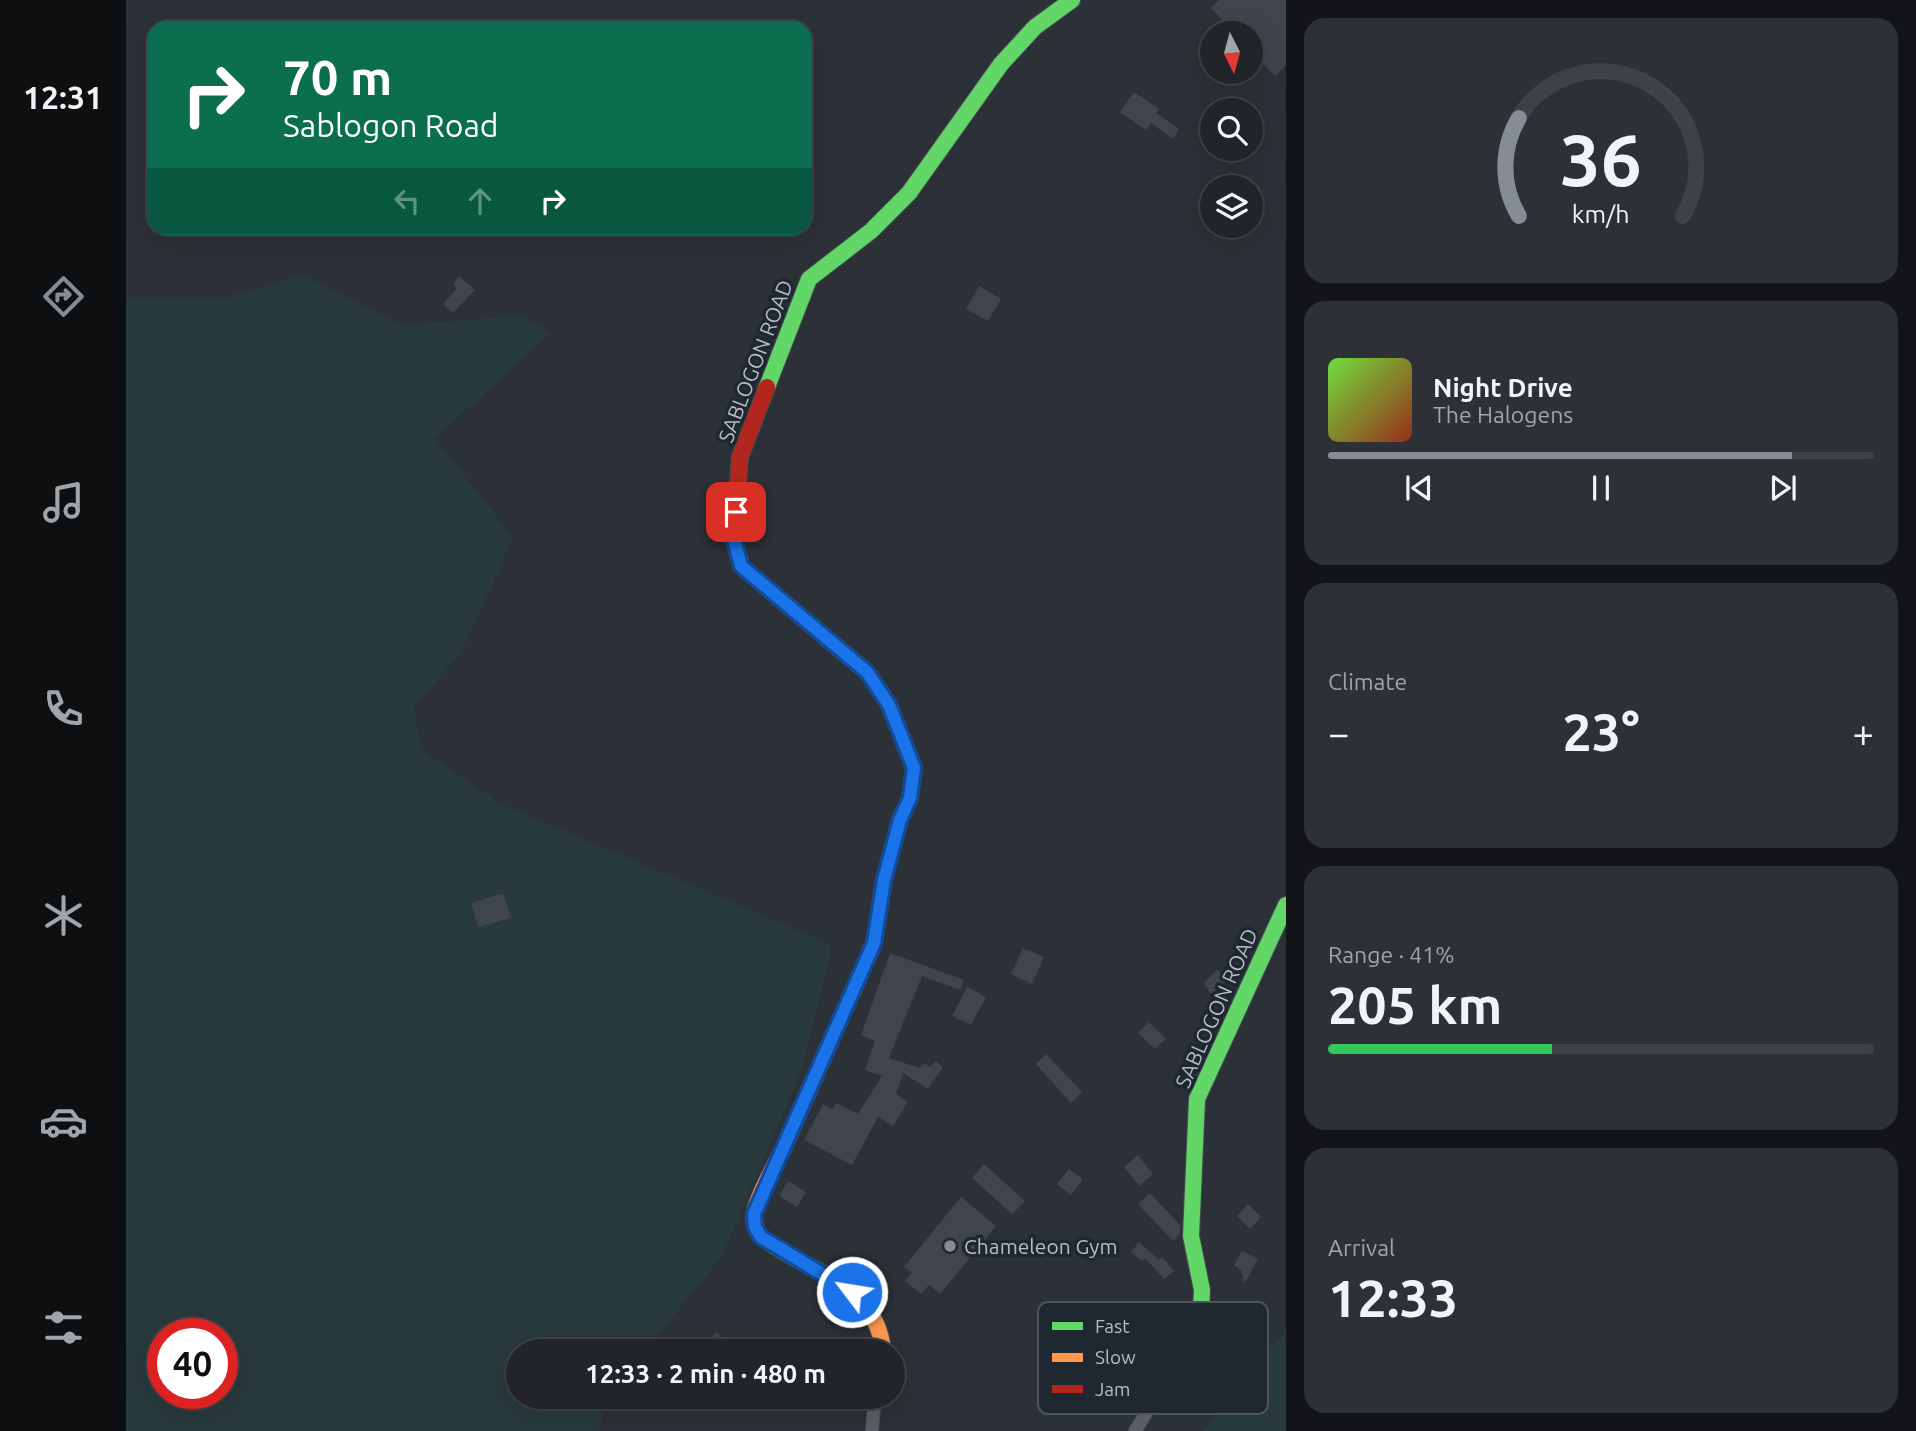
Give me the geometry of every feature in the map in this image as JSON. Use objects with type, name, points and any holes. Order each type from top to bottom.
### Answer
[{"type":"street","name":"SABLOGON ROAD","points":[[883,1339],[883,1332],[852,1292],[761,1237],[755,1227],[754,1214],[874,943],[890,855],[910,798],[914,768],[889,705],[867,672],[741,566],[734,539],[740,457],[810,279],[871,231],[909,193],[1001,64],[1035,27],[1072,0]]},
{"type":"street","name":"SABLOGON ROAD","points":[[1201,1302],[1202,1290],[1191,1236],[1196,1099],[1286,905]]},
{"type":"street","points":[[872,1431],[874,1409]]},
{"type":"street","points":[[1135,1431],[1146,1414]]},
{"type":"shaded area","points":[[304,275],[402,325],[524,315],[550,334],[435,438],[513,538],[461,653],[414,706],[421,749],[499,803],[832,945],[802,1069],[722,1256],[655,1339],[506,1339],[506,1409],[606,1409],[598,1431],[126,1431],[126,299],[221,299]]},
{"type":"shaded area","points":[[1286,1331],[1286,1431],[1204,1431],[1218,1414],[1268,1414],[1268,1353]]},
{"type":"building","points":[[1219,0],[1286,0],[1286,65],[1275,76],[1264,65],[1264,21],[1223,21],[1211,8]]},
{"type":"building","points":[[1134,92],[1159,109],[1156,113],[1179,129],[1173,139],[1151,123],[1146,130],[1120,112]]},
{"type":"building","points":[[459,276],[475,290],[453,313],[443,304],[457,288],[453,284]]},
{"type":"building","points":[[979,286],[1001,299],[988,321],[966,309]]},
{"type":"building","points":[[503,893],[511,918],[478,927],[471,903]]},
{"type":"building","points":[[1023,948],[1044,957],[1032,984],[1011,974]]},
{"type":"building","points":[[890,953],[964,980],[960,990],[922,976],[889,1058],[920,1068],[924,1063],[931,1067],[935,1061],[943,1067],[928,1089],[903,1073],[896,1094],[908,1102],[893,1126],[878,1117],[852,1165],[804,1140],[823,1104],[833,1109],[836,1103],[858,1114],[882,1076],[865,1070],[875,1041],[861,1035]]},
{"type":"building","points":[[1217,970],[1227,979],[1212,996],[1204,983]]},
{"type":"building","points":[[967,987],[986,997],[971,1025],[952,1016]]},
{"type":"building","points":[[1149,1022],[1166,1039],[1155,1049],[1138,1033]]},
{"type":"building","points":[[1046,1054],[1082,1092],[1071,1103],[1036,1064]]},
{"type":"building","points":[[1138,1155],[1153,1174],[1139,1186],[1124,1167]]},
{"type":"building","points":[[984,1164],[1025,1201],[1012,1214],[972,1178]]},
{"type":"building","points":[[1069,1169],[1083,1179],[1071,1195],[1057,1184]]},
{"type":"building","points":[[788,1181],[806,1192],[797,1207],[779,1196]]},
{"type":"building","points":[[1150,1193],[1180,1225],[1180,1235],[1173,1241],[1138,1204]]},
{"type":"building","name":"Chameleon Gym","points":[[961,1197],[996,1226],[940,1294],[929,1285],[921,1294],[905,1281],[912,1273],[904,1267]]},
{"type":"building","points":[[1248,1204],[1261,1217],[1250,1229],[1237,1216]]},
{"type":"building","points":[[1139,1242],[1159,1260],[1162,1257],[1174,1271],[1164,1279],[1145,1258],[1142,1261],[1131,1252]]},
{"type":"building","points":[[1242,1251],[1258,1259],[1244,1284],[1241,1270],[1234,1265]]},
{"type":"building","points":[[716,1332],[724,1339],[710,1339]]},
{"type":"traffic: fast","points":[[767,387],[809,279],[871,231],[909,193],[1001,64],[1035,27],[1072,0]]},
{"type":"traffic: fast","points":[[785,1145],[874,943],[884,880],[900,820],[910,798],[914,768],[889,705],[867,672],[831,642]]},
{"type":"traffic: fast","points":[[1201,1302],[1202,1290],[1191,1236],[1197,1099],[1286,905]]},
{"type":"traffic: slow","points":[[785,1145],[756,1206],[754,1217],[757,1230],[763,1238],[838,1282],[854,1295],[868,1310],[880,1339]]},
{"type":"traffic: jam","points":[[767,387],[740,457],[734,539],[741,566],[831,642]]},
{"type":"place","name":"Chameleon Gym","points":[[950,1246]]},
{"type":"route","points":[[736,512],[734,539],[741,566],[867,672],[889,705],[914,768],[910,798],[900,820],[884,880],[874,943],[754,1214],[755,1227],[761,1237],[852,1292]]}]
